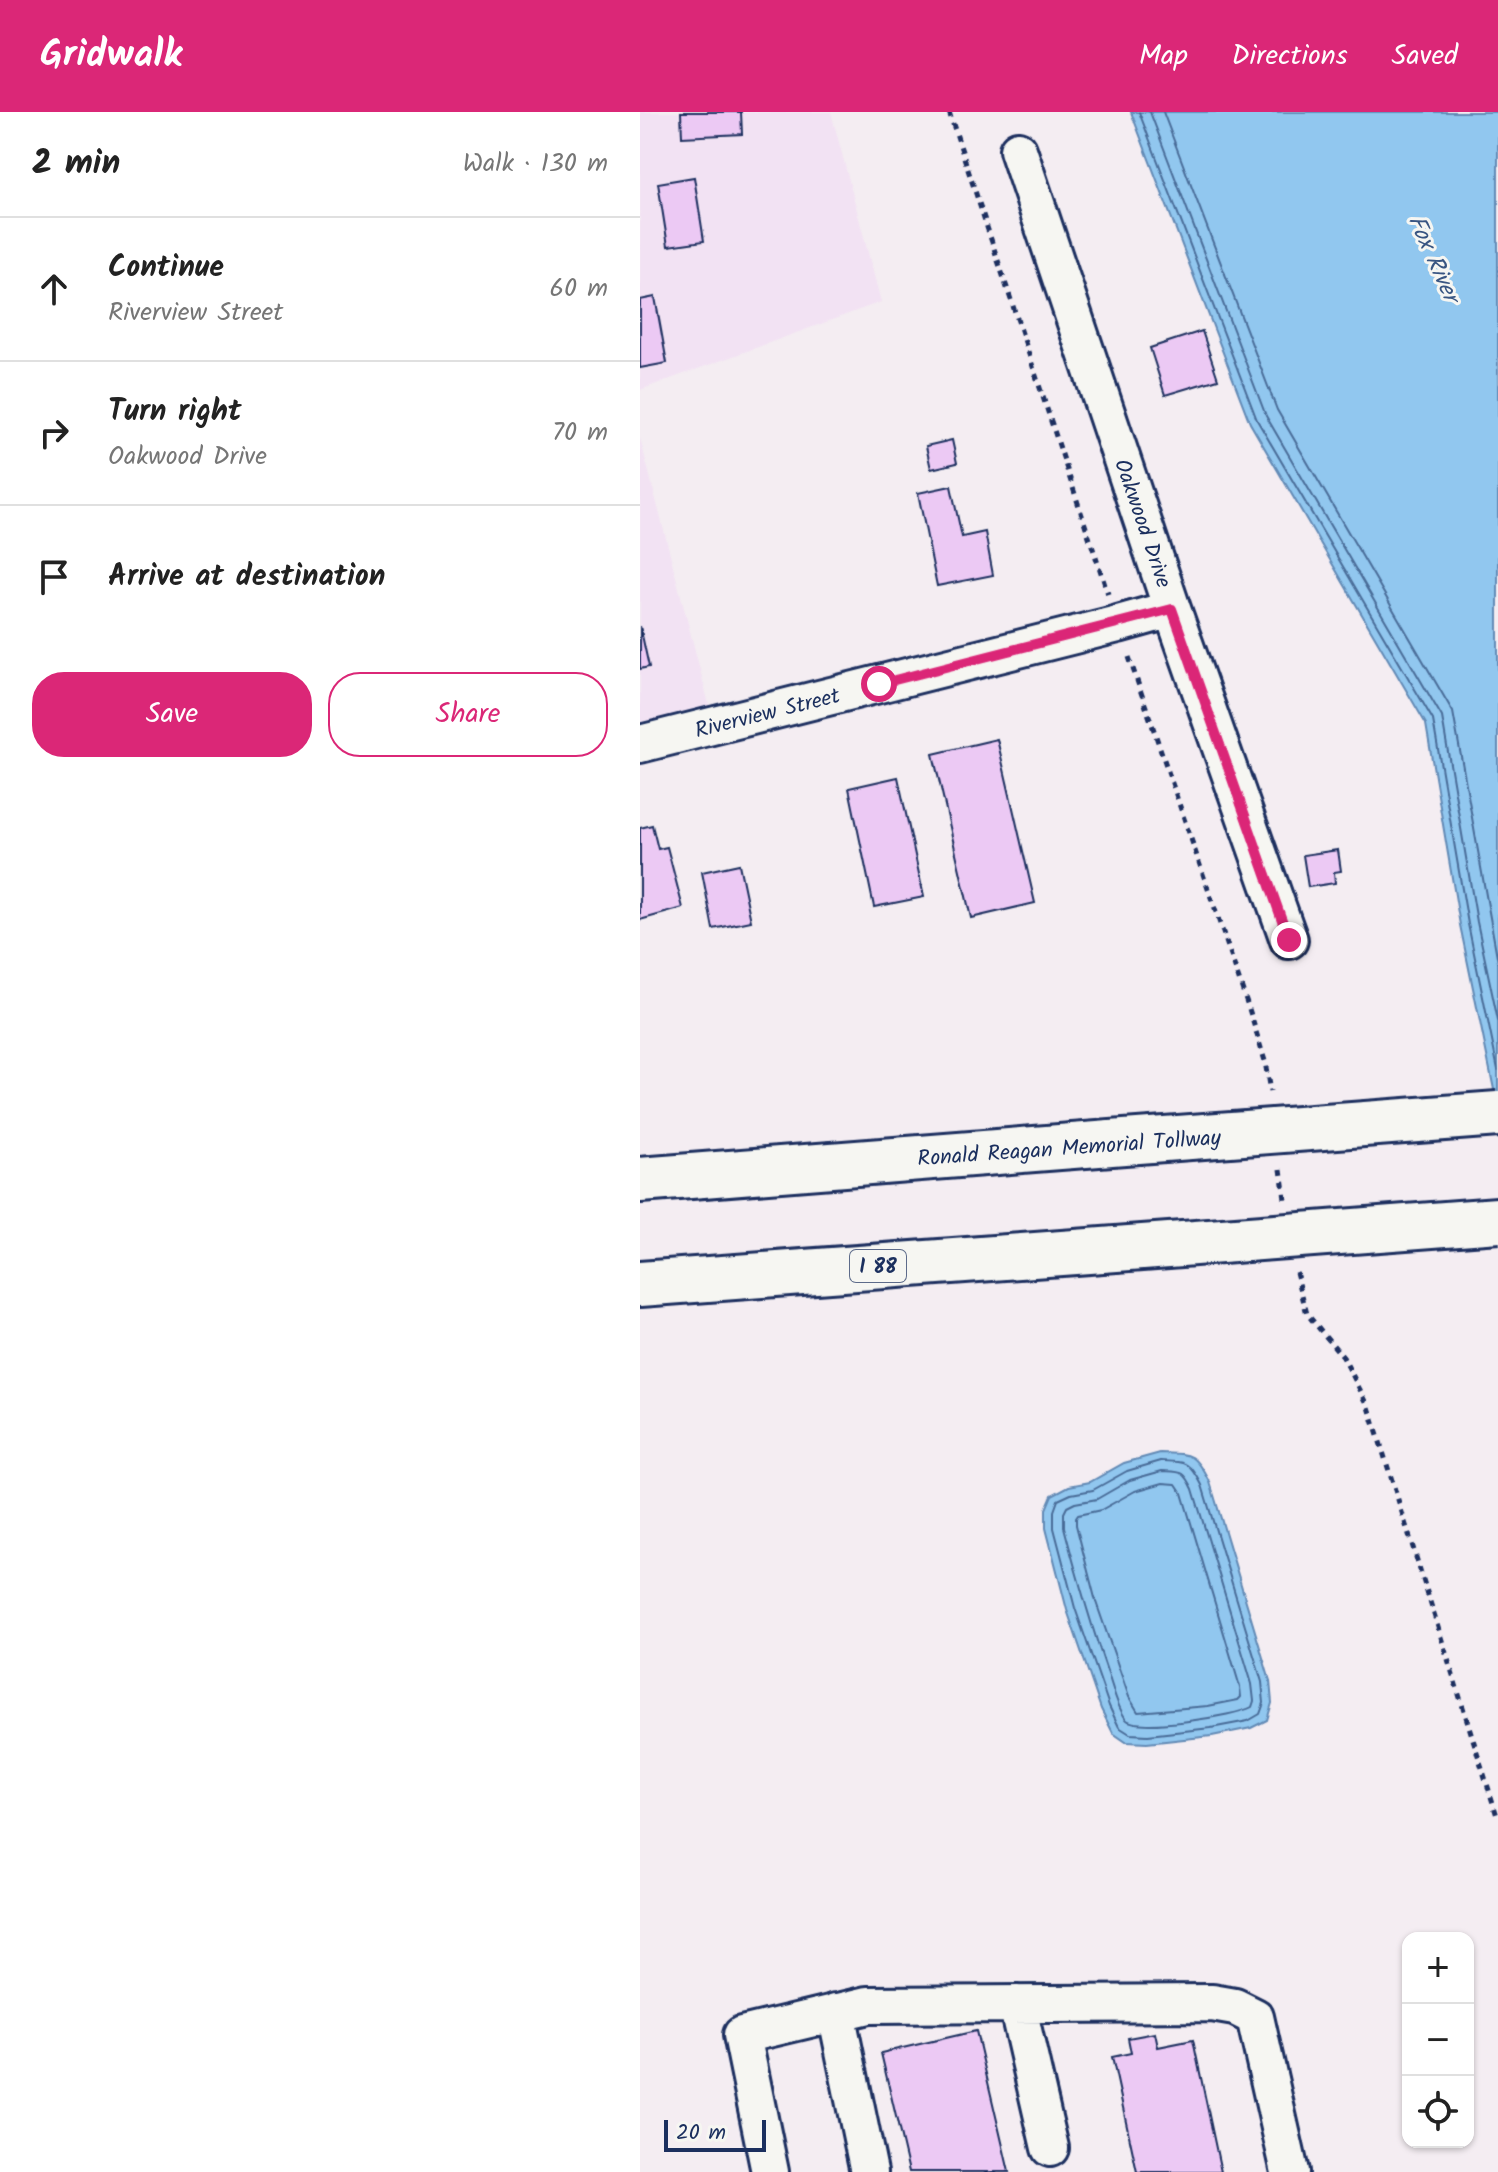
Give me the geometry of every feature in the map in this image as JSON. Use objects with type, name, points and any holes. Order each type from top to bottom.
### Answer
[{"type":"highway","name":"Ronald Reagan Memorial Tollway","points":[[640,1180],[1498,1114]]},
{"type":"highway","name":"I 88","points":[[640,1284],[1498,1220]]},
{"type":"street","name":"Oakwood Drive","points":[[1018,150],[1172,609],[1289,940]]},
{"type":"street","name":"Riverview Street","points":[[640,744],[1172,609]]},
{"type":"street","points":[[770,2172],[742,2035],[868,2005],[1212,2003],[1235,2007],[1255,2017],[1290,2172]]},
{"type":"street","points":[[1017,2004],[1050,2148]]},
{"type":"street","points":[[836,2012],[869,2172]]},
{"type":"path","points":[[949,112],[1110,601]]},
{"type":"shaded area","points":[[640,112],[831,112],[881,302],[640,390]]},
{"type":"shaded area","points":[[640,438],[713,720],[640,739]]},
{"type":"water","name":"Fox River","points":[[1131,112],[1498,112],[1498,1109],[1460,925],[1426,724],[1250,423]]},
{"type":"water","points":[[1160,1453],[1191,1457],[1210,1482],[1270,1681],[1272,1703],[1267,1720],[1251,1728],[1212,1736],[1147,1743],[1126,1742],[1113,1733],[1101,1709],[1067,1610],[1046,1528],[1046,1509],[1052,1495],[1069,1486],[1090,1482],[1124,1463]]},
{"type":"building","points":[[681,112],[741,112],[742,134],[682,137]]},
{"type":"building","points":[[694,177],[704,241],[668,246],[658,183]]},
{"type":"building","points":[[655,297],[667,363],[640,368],[640,300]]},
{"type":"building","points":[[1202,331],[1218,379],[1165,395],[1150,348]]},
{"type":"building","points":[[952,440],[957,463],[931,469],[926,446]]},
{"type":"building","points":[[951,486],[962,537],[985,532],[993,575],[937,586],[918,493]]},
{"type":"building","points":[[640,626],[649,667],[640,669]]},
{"type":"building","points":[[997,739],[1035,903],[971,918],[933,754]]},
{"type":"building","points":[[898,777],[924,897],[874,907],[849,788]]},
{"type":"building","points":[[652,825],[658,849],[667,847],[683,908],[640,920],[640,828]]},
{"type":"building","points":[[1338,850],[1341,871],[1334,872],[1335,883],[1308,887],[1303,855]]},
{"type":"building","points":[[739,864],[751,921],[713,929],[702,872]]},
{"type":"building","points":[[976,2031],[1009,2172],[909,2172],[881,2053]]},
{"type":"building","points":[[1155,2033],[1158,2047],[1193,2040],[1221,2172],[1137,2172],[1112,2057],[1131,2053],[1128,2038]]},
{"type":"route","points":[[879,684],[1172,609],[1289,940]]}]
